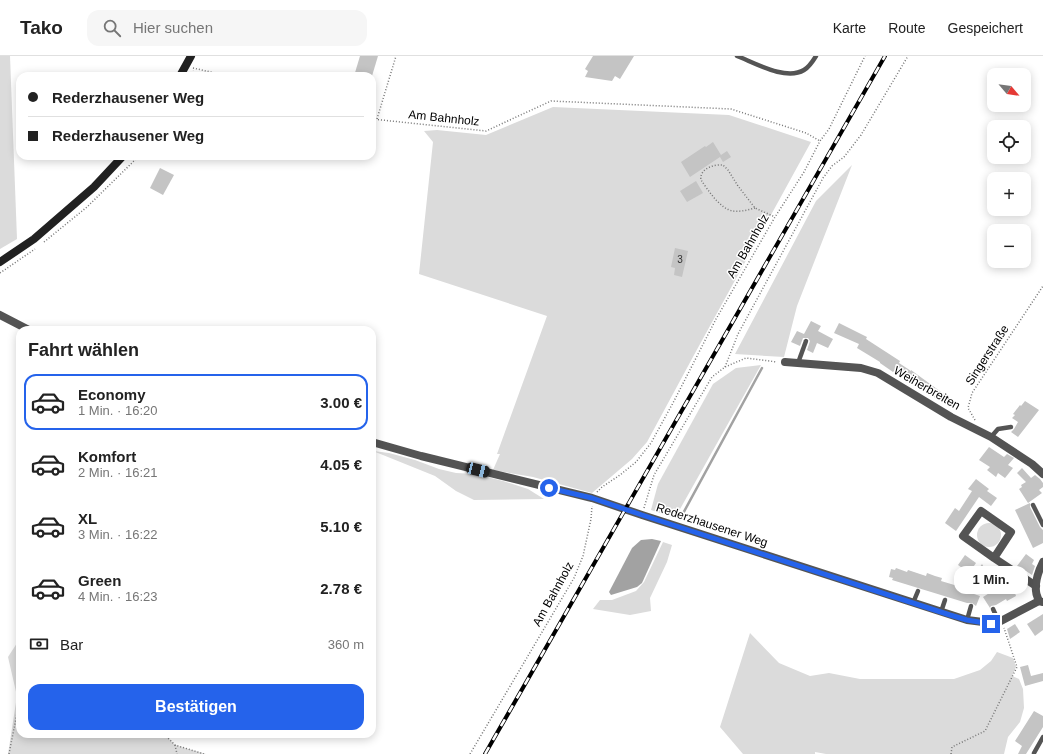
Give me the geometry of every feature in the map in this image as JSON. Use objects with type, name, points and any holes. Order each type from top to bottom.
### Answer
[{"type":"main road","points":[[184,72],[189,68],[191,56]]},
{"type":"main road","points":[[0,262],[34,239],[94,188],[118,160]]},
{"type":"street","points":[[0,316],[21,326]]},
{"type":"street","name":"Weiherbreiten","points":[[785,362],[861,368],[878,373],[952,417],[991,437],[1032,464],[1043,474]]},
{"type":"street","name":"Rederzhausener Weg","points":[[376,443],[421,456],[592,498],[967,620],[991,624],[1002,624],[1041,601]]},
{"type":"street","points":[[994,558],[1011,532],[981,511],[963,536],[994,558],[1036,586]]},
{"type":"street","points":[[1041,601],[1036,593],[1036,586],[1043,562]]},
{"type":"lane","points":[[737,56],[773,71],[788,74],[804,70],[816,56]]},
{"type":"lane","points":[[798,363],[806,342]]},
{"type":"lane","points":[[991,437],[998,429],[1011,427]]},
{"type":"lane","points":[[1033,505],[1043,525]]},
{"type":"lane","points":[[913,603],[918,590]]},
{"type":"lane","points":[[941,612],[945,600]]},
{"type":"lane","points":[[967,620],[971,606]]},
{"type":"lane","points":[[993,609],[1002,624]]},
{"type":"lane","points":[[1034,753],[1043,738]]},
{"type":"path","points":[[377,120],[396,56]]},
{"type":"path","points":[[820,141],[829,129],[865,56]]},
{"type":"path","points":[[725,367],[738,334],[823,178],[832,166],[844,157],[861,135],[908,56]]},
{"type":"path","points":[[189,68],[190,72]]},
{"type":"path","points":[[189,68],[208,72]]},
{"type":"path","name":"Am Bahnholz","points":[[377,120],[486,131],[551,100],[723,108],[731,109],[806,133],[820,141],[813,157],[775,217],[716,319],[652,443],[636,462],[602,487],[592,498],[591,519],[583,556],[574,578],[469,754]]},
{"type":"path","points":[[755,208],[734,212],[721,206],[701,180],[701,174],[710,167],[723,165],[755,208],[775,217]]},
{"type":"path","name":"Singerstraße","points":[[977,423],[968,408],[972,393],[1043,286]]},
{"type":"path","points":[[642,515],[654,475],[712,377],[725,367],[746,358],[785,362]]},
{"type":"path","points":[[951,754],[952,747],[985,731],[1017,667],[1002,624]]},
{"type":"path","points":[[9,754],[16,718]]},
{"type":"path","points":[[168,738],[175,745],[204,754]]},
{"type":"path","points":[[175,745],[177,754]]},
{"type":"shaded area","points":[[0,56],[10,56],[17,239],[0,249]]},
{"type":"shaded area","points":[[553,107],[729,115],[811,142],[647,442],[632,459],[592,493],[533,477],[493,470],[500,454],[497,454],[547,316],[419,274],[433,142],[424,131],[437,130],[486,135]]},
{"type":"shaded area","points":[[852,165],[797,306],[784,357],[735,354],[816,201]]},
{"type":"shaded area","points":[[761,365],[675,518],[651,510],[658,484],[713,384],[736,368]]},
{"type":"shaded area","points":[[376,451],[389,453],[415,460],[439,469],[456,473],[475,474],[503,481],[528,489],[544,499],[474,500],[456,491],[435,476]]},
{"type":"shaded area","points":[[984,523],[994,523],[1001,530],[1001,540],[994,547],[984,547],[977,540],[977,530]]},
{"type":"shaded area","points":[[652,539],[661,541],[642,583],[637,587],[611,595],[609,592],[632,548],[641,540]]},
{"type":"shaded area","points":[[663,542],[672,545],[667,562],[650,598],[651,611],[630,615],[593,609],[600,600],[612,600],[636,591],[644,582]]},
{"type":"shaded area","points":[[750,633],[779,663],[810,676],[829,673],[860,679],[954,679],[980,670],[991,661],[997,652],[1013,658],[1016,667],[1012,676],[1019,679],[1023,689],[1024,708],[1020,722],[1008,737],[1004,754],[826,754],[815,752],[815,754],[743,754],[720,727]]},
{"type":"shaded area","points":[[16,645],[16,692],[8,657]]},
{"type":"shaded area","points":[[16,702],[16,738],[168,738],[175,745],[206,754],[8,754]]},
{"type":"building","points":[[360,56],[378,56],[373,72],[355,72]]},
{"type":"building","points":[[593,56],[634,56],[620,79],[615,76],[612,81],[585,77],[588,71],[585,69]]},
{"type":"building","points":[[713,142],[721,155],[727,151],[731,157],[723,162],[720,157],[690,177],[681,162]]},
{"type":"building","points":[[160,168],[174,175],[163,195],[150,188]]},
{"type":"building","points":[[696,181],[703,193],[687,202],[680,191]]},
{"type":"building","points":[[675,248],[688,251],[682,277],[674,275],[675,268],[671,267]]},
{"type":"building","points":[[811,321],[821,326],[818,331],[833,339],[828,348],[817,343],[813,353],[807,350],[810,341],[808,338],[803,338],[800,346],[791,342],[797,331],[804,334]]},
{"type":"building","points":[[839,323],[867,337],[866,339],[900,361],[899,363],[948,397],[944,402],[938,398],[937,399],[906,377],[895,370],[893,372],[857,348],[859,344],[834,333]]},
{"type":"building","points":[[1025,401],[1039,410],[1018,437],[1011,432],[1018,422],[1012,418],[1015,415],[1013,414]]},
{"type":"building","points":[[989,447],[1004,457],[1007,454],[1014,458],[1008,465],[1013,468],[1005,478],[998,473],[996,477],[987,470],[990,467],[979,460]]},
{"type":"building","points":[[1022,468],[1031,478],[1035,475],[1043,483],[1043,487],[1039,490],[1042,493],[1028,503],[1019,489],[1022,487],[1021,485],[1026,482],[1017,473]]},
{"type":"building","points":[[976,479],[989,489],[987,491],[997,498],[991,506],[979,497],[956,531],[945,523],[955,508],[959,511],[972,491],[968,489]]},
{"type":"building","points":[[1030,503],[1030,507],[1043,530],[1043,543],[1033,548],[1015,510]]},
{"type":"building","points":[[1026,554],[1034,560],[1032,564],[1035,566],[1032,575],[1017,566]]},
{"type":"building","points":[[965,555],[976,563],[969,573],[958,565]]},
{"type":"building","points":[[982,564],[993,583],[977,571]]},
{"type":"building","points":[[896,568],[926,576],[927,573],[942,578],[941,581],[971,590],[971,593],[980,596],[976,606],[972,603],[967,603],[892,580],[893,578],[889,577],[891,569],[895,570]]},
{"type":"building","points":[[1017,582],[1021,589],[1015,593],[1016,596],[1007,601],[1006,599],[996,605],[991,606],[990,608],[983,597],[999,587],[1001,590]]},
{"type":"building","points":[[1043,614],[1043,630],[1035,636],[1027,624]]},
{"type":"building","points":[[1015,624],[1020,632],[1010,639],[1007,629]]},
{"type":"building","points":[[1028,665],[1031,676],[1043,673],[1043,681],[1025,686],[1020,667]]},
{"type":"building","points":[[1034,711],[1043,716],[1043,727],[1026,754],[1018,754],[1022,746],[1015,741]]},
{"type":"waterway","points":[[680,519],[762,368]]},
{"type":"railway","points":[[485,754],[885,56]]},
{"type":"route","points":[[549,488],[592,498],[950,615],[967,620],[991,624]]}]
